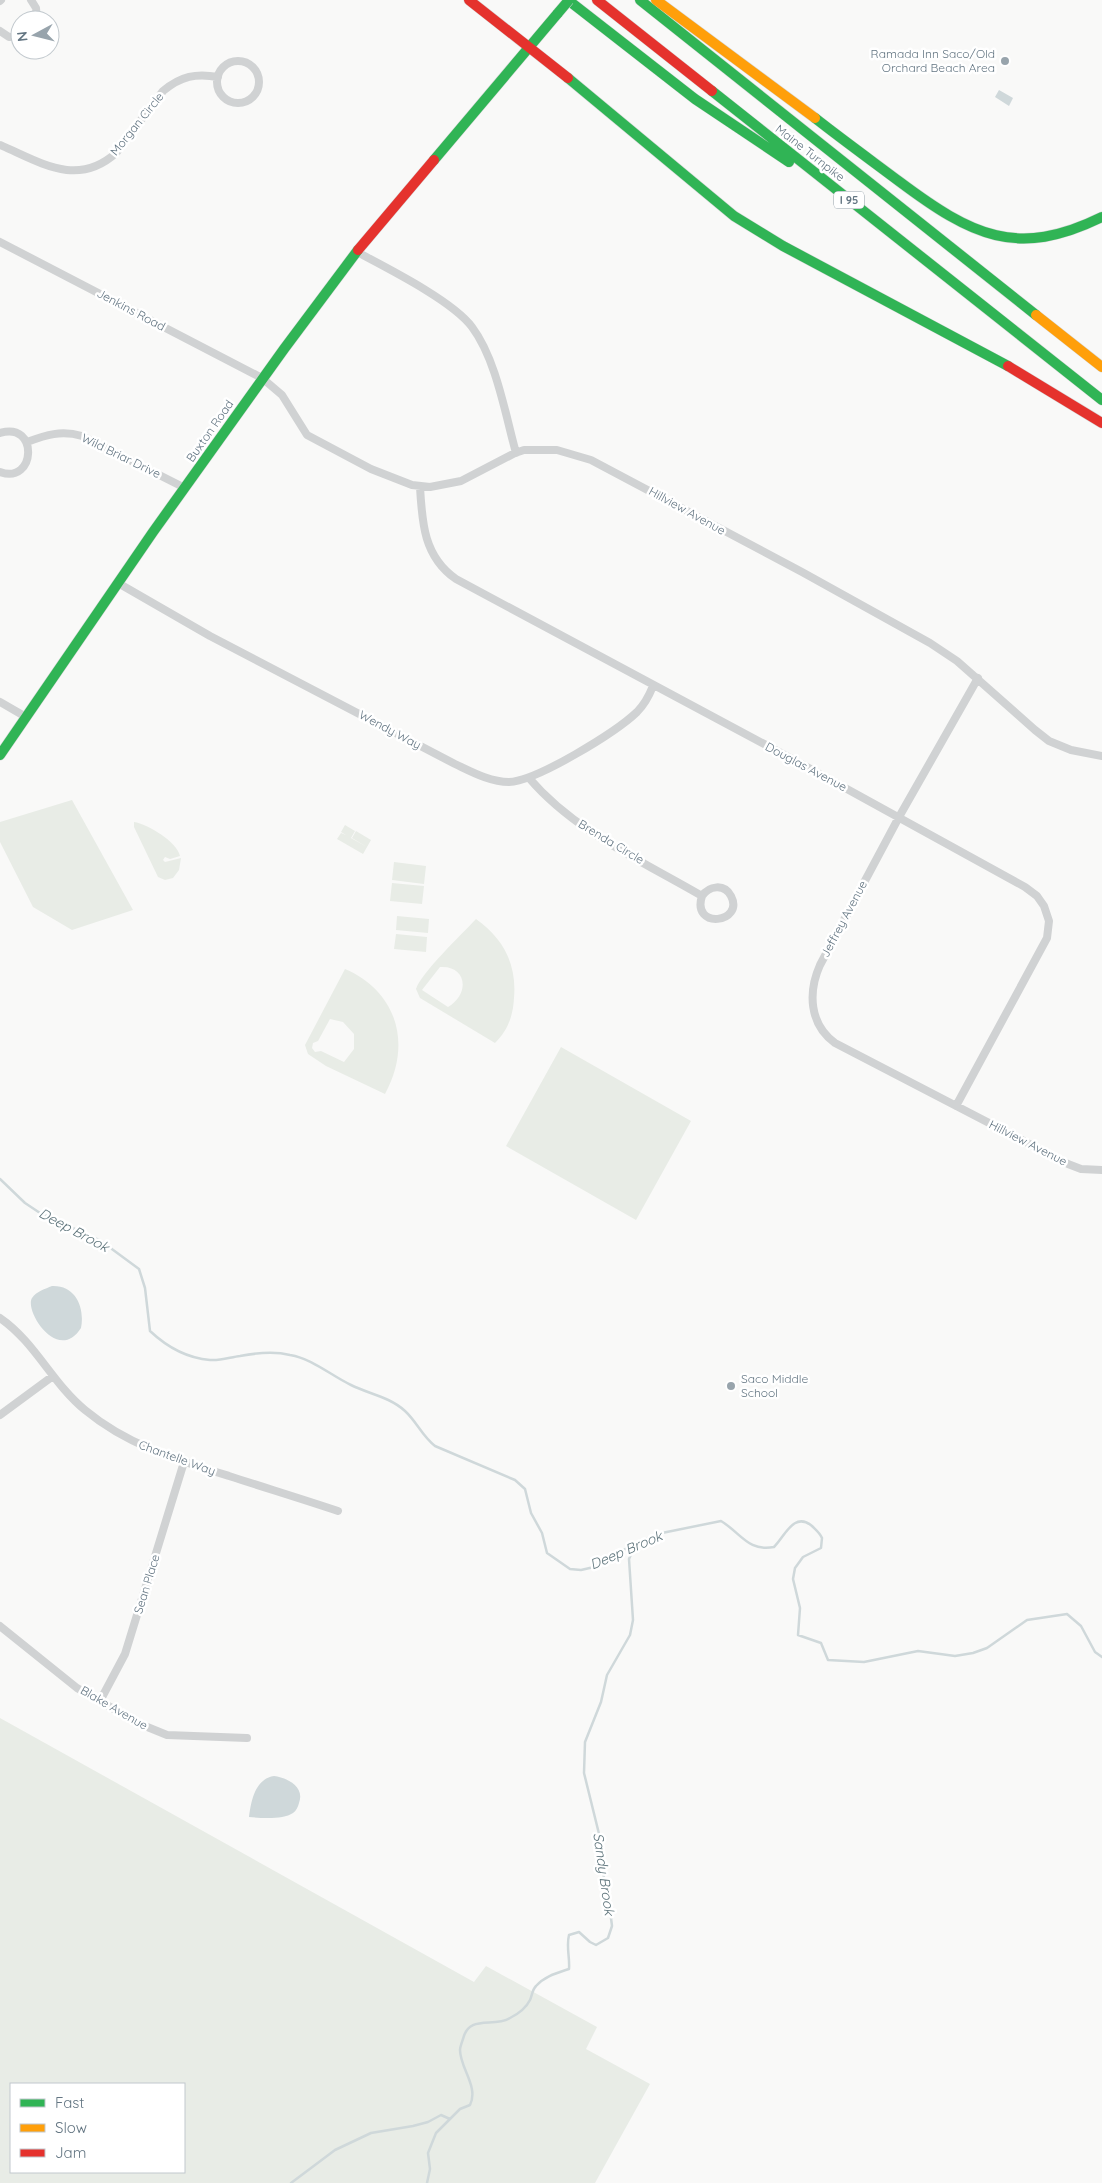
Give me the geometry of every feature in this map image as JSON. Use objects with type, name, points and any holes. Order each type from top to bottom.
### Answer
[{"type":"main road","points":[[468,0],[530,46],[734,216],[783,246],[1011,368],[1102,423]]},
{"type":"main road","points":[[530,46],[568,0],[702,104],[868,215]]},
{"type":"main road","name":"Maine Turnpike","points":[[597,0],[1102,400]]},
{"type":"main road","name":"Maine Turnpike","points":[[640,0],[1102,366]]},
{"type":"main road","points":[[656,0],[931,205],[962,225],[991,235],[1032,239],[1071,232],[1102,217]]},
{"type":"main road","name":"Buxton Road","points":[[0,755],[262,378],[357,252],[530,46]]},
{"type":"street","points":[[238,61],[245,62],[256,71],[259,85],[253,97],[234,102],[223,96],[218,84],[218,77],[225,65],[238,61]]},
{"type":"street","name":"Morgan Circle","points":[[0,146],[60,170],[76,172],[88,169],[106,161],[116,153],[163,91],[172,84],[190,75],[218,77]]},
{"type":"street","name":"Jenkins Road","points":[[0,242],[262,378]]},
{"type":"street","points":[[357,252],[433,296],[457,312],[472,326],[484,348],[493,371],[516,453]]},
{"type":"street","name":"Hillview Avenue","points":[[262,378],[282,395],[308,436],[378,473],[400,482],[420,487],[461,481],[516,453],[531,449],[551,449],[590,460],[802,572],[930,643],[957,660],[1049,741],[1071,750],[1102,756]]},
{"type":"street","points":[[0,432],[16,432],[27,442],[29,455],[23,467],[11,473],[0,472]]},
{"type":"street","name":"Wild Briar Drive","points":[[27,442],[52,433],[70,433],[82,436],[185,488]]},
{"type":"street","name":"Douglas Avenue","points":[[420,487],[427,540],[432,554],[444,570],[487,597],[1026,887],[1041,900],[1048,915],[1049,930],[1045,943],[956,1106]]},
{"type":"street","name":"Wendy Way","points":[[118,583],[210,636],[455,764],[494,780],[510,782],[529,778],[567,758],[628,719],[642,707],[654,686]]},
{"type":"street","name":"Jeffrey Avenue","points":[[956,1106],[835,1043],[821,1029],[813,1010],[812,988],[817,971],[899,817],[978,678]]},
{"type":"street","points":[[0,702],[26,717]]},
{"type":"street","name":"Brenda Circle","points":[[529,778],[547,798],[586,828],[702,896]]},
{"type":"street","points":[[715,887],[726,890],[732,898],[732,909],[725,917],[715,920],[710,918],[702,911],[700,901],[702,896],[710,888],[715,887]]},
{"type":"street","name":"Hillview Avenue","points":[[956,1106],[1068,1164],[1081,1169],[1102,1170]]},
{"type":"street","name":"Chantelle Way","points":[[0,1318],[27,1342],[75,1402],[112,1429],[146,1448],[184,1462],[338,1510]]},
{"type":"street","points":[[0,1415],[53,1376]]},
{"type":"street","name":"Sean Place","points":[[100,1701],[126,1654],[184,1462]]},
{"type":"street","name":"Blake Avenue","points":[[0,1626],[78,1688],[140,1724],[167,1735],[247,1738]]},
{"type":"shaded area","points":[[999,90],[1013,98],[1009,106],[995,97]]},
{"type":"shaded area","points":[[72,800],[133,910],[72,930],[33,907],[0,842],[0,822]]},
{"type":"shaded area","points":[[134,822],[147,826],[161,834],[174,845],[180,856],[170,859],[165,857],[163,860],[165,862],[181,858],[179,870],[173,878],[165,880],[158,877],[134,827]]},
{"type":"shaded area","points":[[345,825],[355,831],[351,838],[367,847],[363,854],[337,839],[341,833],[346,835],[341,832]]},
{"type":"shaded area","points":[[356,831],[371,840],[367,847],[352,838]]},
{"type":"shaded area","points":[[394,862],[426,866],[424,884],[392,880]]},
{"type":"shaded area","points":[[392,883],[424,886],[422,904],[390,901]]},
{"type":"shaded area","points":[[397,916],[429,919],[428,933],[396,930]]},
{"type":"shaded area","points":[[476,919],[486,926],[501,943],[513,974],[514,998],[511,1017],[503,1033],[495,1043],[420,998],[416,989],[433,964]],"holes":[[[440,967],[455,970],[460,975],[462,988],[460,995],[448,1007],[422,990]]]},
{"type":"shaded area","points":[[396,934],[427,937],[426,952],[394,949]]},
{"type":"shaded area","points":[[345,969],[363,979],[377,991],[388,1006],[395,1022],[398,1039],[398,1057],[393,1076],[385,1094],[326,1066],[308,1054],[305,1045]],"holes":[[[330,1019],[343,1022],[354,1034],[354,1049],[344,1062],[321,1051],[315,1052],[312,1048],[313,1043],[318,1041]]]},
{"type":"shaded area","points":[[561,1047],[691,1121],[636,1220],[506,1146]]},
{"type":"shaded area","points":[[52,1286],[67,1289],[77,1299],[80,1306],[82,1313],[81,1328],[72,1338],[63,1340],[53,1338],[38,1323],[33,1313],[32,1298],[41,1290]]},
{"type":"shaded area","points":[[0,1718],[474,1982],[486,1966],[597,2027],[586,2049],[650,2084],[595,2183],[0,2183]]},
{"type":"shaded area","points":[[274,1776],[290,1781],[300,1792],[297,1809],[284,1817],[249,1817],[251,1804],[258,1786],[262,1781]]},
{"type":"waterway","name":"Deep Brook","points":[[0,1179],[25,1203],[40,1213],[101,1241],[139,1269],[145,1288],[150,1331],[170,1347],[193,1357],[210,1360],[271,1353],[298,1357],[351,1385],[399,1406],[435,1446],[515,1480],[525,1489],[531,1513],[542,1533],[547,1553],[570,1569],[581,1570],[594,1567],[627,1548],[657,1534],[721,1521],[751,1544],[765,1548],[774,1547],[790,1527],[800,1521],[812,1526],[822,1538],[821,1548],[803,1557],[795,1568],[793,1579],[800,1608],[798,1635],[821,1643],[828,1660],[864,1662],[918,1651],[955,1656],[973,1653],[987,1648],[1027,1620],[1067,1614],[1081,1626],[1095,1652],[1102,1657]]},
{"type":"waterway","name":"Sandy Brook","points":[[427,2183],[430,2169],[428,2153],[436,2133],[460,2109],[470,2105],[472,2098],[471,2084],[460,2050],[466,2031],[476,2024],[503,2021],[516,2015],[528,2003],[536,1986],[551,1975],[569,1969],[569,1935],[579,1932],[596,1945],[608,1938],[612,1926],[602,1868],[602,1846],[584,1773],[585,1742],[601,1702],[607,1675],[630,1635],[633,1620],[629,1559],[635,1545]]},
{"type":"waterway","name":"Sandy Brook","points":[[291,2183],[335,2150],[371,2133],[413,2126],[428,2122],[441,2115],[450,2119]]},
{"type":"traffic: fast","points":[[568,0],[695,99],[789,162]]},
{"type":"traffic: fast","points":[[558,13],[569,0]]},
{"type":"traffic: fast","points":[[640,0],[1036,315]]},
{"type":"traffic: fast","points":[[434,160],[558,13]]},
{"type":"traffic: fast","points":[[568,78],[734,216],[783,246],[1008,366]]},
{"type":"traffic: fast","points":[[712,91],[1102,400]]},
{"type":"traffic: fast","points":[[815,118],[950,216],[996,235],[1019,238],[1045,237],[1072,230],[1102,217]]},
{"type":"traffic: fast","points":[[0,755],[153,532],[284,349],[358,250]]},
{"type":"traffic: slow","points":[[656,0],[815,118]]},
{"type":"traffic: slow","points":[[1036,315],[1102,367]]},
{"type":"traffic: jam","points":[[469,0],[568,78]]},
{"type":"traffic: jam","points":[[597,0],[712,91]]},
{"type":"traffic: jam","points":[[358,250],[434,160]]},
{"type":"traffic: jam","points":[[1008,366],[1102,423]]},
{"type":"place","name":"Ramada Inn Saco/Old Orchard Beach Area","points":[[1005,61]]},
{"type":"place","name":"Saco Middle School","points":[[731,1386]]}]
